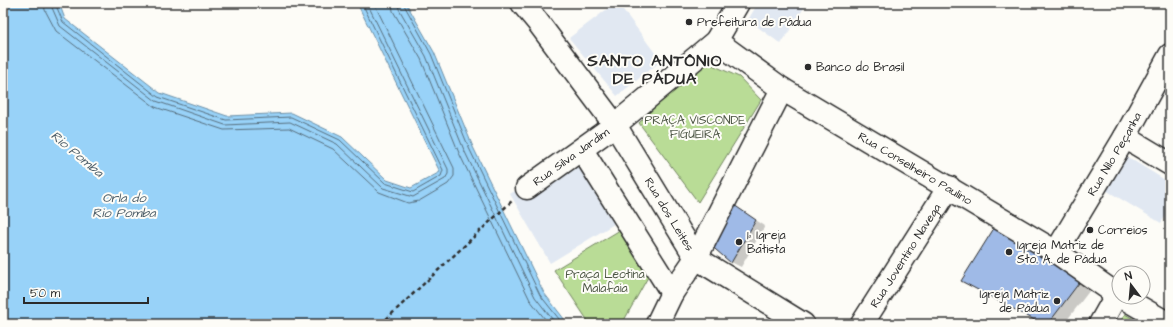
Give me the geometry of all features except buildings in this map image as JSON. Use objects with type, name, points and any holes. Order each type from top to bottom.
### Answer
[{"type":"main road","name":"Rua dos Leites","points":[[522,3],[615,125],[696,258],[803,324]]},
{"type":"main road","points":[[615,125],[716,41],[738,3]]},
{"type":"main road","name":"Rua Conselheiro Paulino","points":[[716,41],[782,89],[1056,252],[1111,290]]},
{"type":"main road","name":"Rua Nilo Peçanha","points":[[1056,252],[1124,137],[1170,55]]},
{"type":"main road","points":[[657,324],[672,293],[696,258],[782,89]]},
{"type":"main road","name":"Rua Silva Jardim","points":[[527,188],[615,125]]},
{"type":"main road","points":[[1124,137],[1170,164]]},
{"type":"main road","points":[[582,150],[672,293]]},
{"type":"main road","name":"Rua Joventino Navega","points":[[862,324],[949,187]]},
{"type":"main road","points":[[1100,324],[1113,305]]},
{"type":"main road","name":"Rua Conselheiro Paulino","points":[[1135,305],[1169,324]]},
{"type":"path","points":[[381,324],[527,188]]},
{"type":"shaded area","points":[[615,3],[618,3],[661,61],[617,96],[569,38]]},
{"type":"shaded area","points":[[758,3],[807,3],[781,44],[748,20]]},
{"type":"shaded area","points":[[573,154],[614,224],[550,263],[510,194]]},
{"type":"shaded area","points":[[1124,155],[1170,183],[1170,209],[1161,223],[1104,189]]},
{"type":"green space","name":"PRAÇA VISCONDE FIGUEIRA","points":[[708,63],[739,77],[761,100],[698,202],[639,123],[692,71]]},
{"type":"green space","name":"Praça Leotina Malafaia","points":[[620,230],[648,277],[622,324],[590,324],[554,270]]},
{"type":"green space","points":[[1125,314],[1142,324],[1119,324]]},
{"type":"water","name":"Orla do Rio Pomba","points":[[3,3],[59,3],[65,19],[160,93],[227,116],[292,113],[342,137],[387,180],[411,188],[440,172],[357,3],[406,3],[434,52],[473,147],[544,293],[568,324],[3,324]]},
{"type":"place","name":"Prefeitura de Pádua","points":[[689,22]]},
{"type":"place","name":"Banco do Brasil","points":[[808,67]]},
{"type":"place","name":"Correios","points":[[1090,230]]},
{"type":"place","name":"1ª Igreja Batista","points":[[739,242]]},
{"type":"place","name":"Igreja Matriz de Sto. A. de Pádua","points":[[1009,252]]},
{"type":"place","name":"Igreja Matriz de Pádua","points":[[1057,301]]},
{"type":"district","name":"SANTO ANTÔNIO DE PÁDUA","points":[[655,70]]},
{"type":"water label","name":"Rio Pomba","points":[[77,154]]}]
